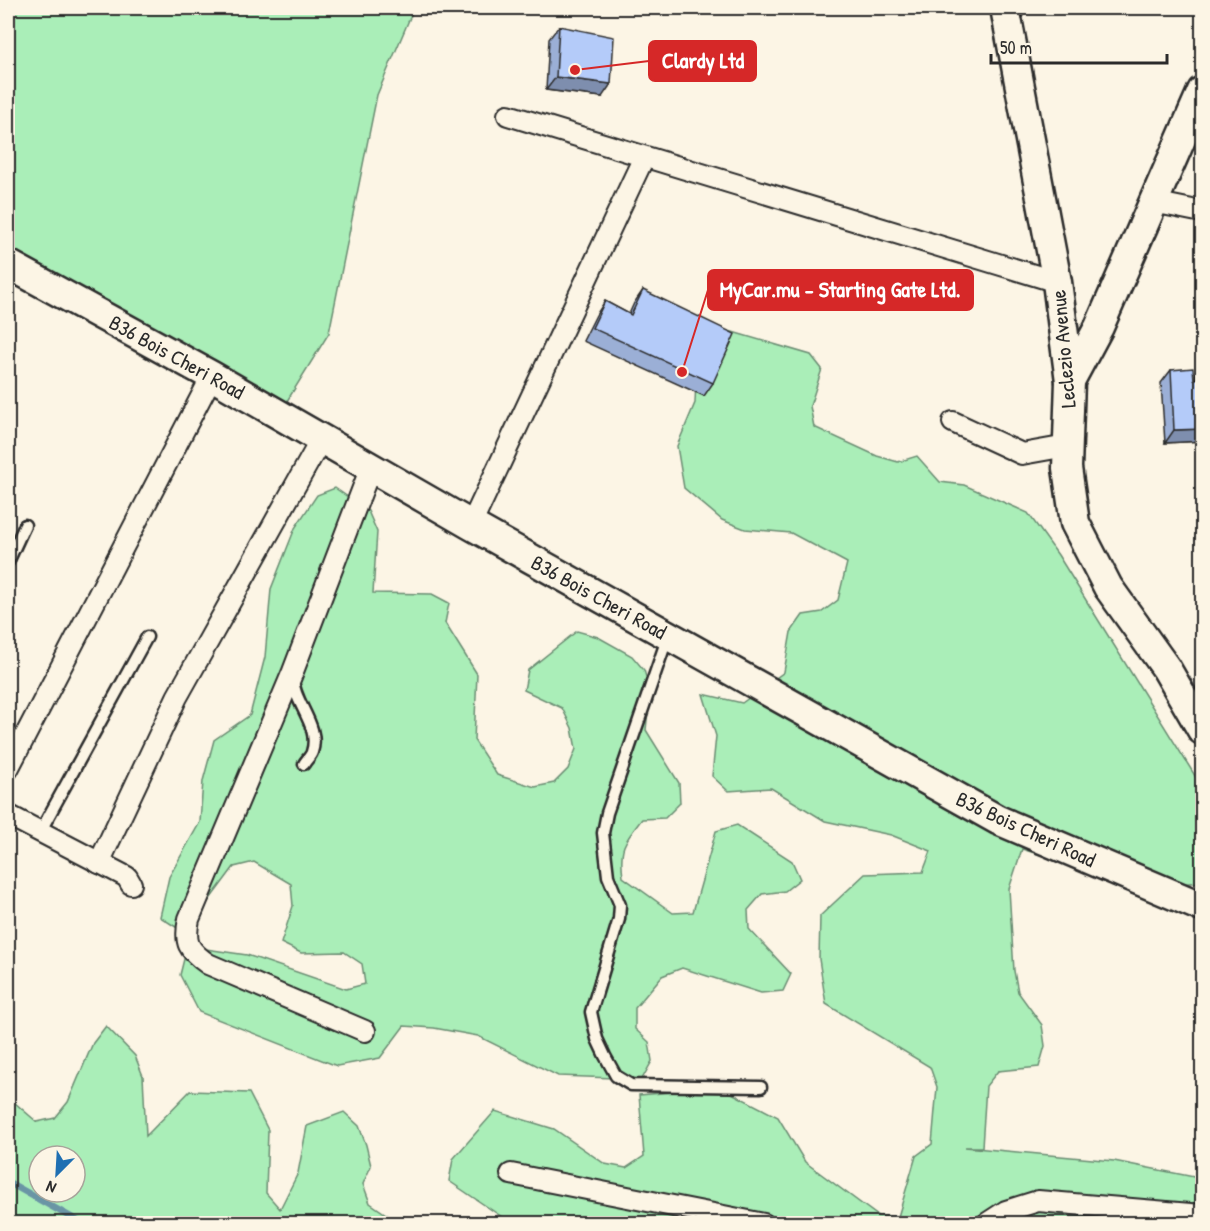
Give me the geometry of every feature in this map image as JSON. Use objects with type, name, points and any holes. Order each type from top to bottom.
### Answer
[{"type":"main road","name":"Leclezio Avenue","points":[[1005,8],[1058,282],[1070,381],[1067,468],[1076,523],[1107,587],[1166,669],[1203,730]]},
{"type":"main road","points":[[1070,381],[1099,327],[1203,91]]},
{"type":"main road","name":"B36 Bois Cheri Road","points":[[8,264],[212,376],[471,525],[998,820],[1203,907]]},
{"type":"street","points":[[508,115],[1058,282]]},
{"type":"street","points":[[471,525],[644,157]]},
{"type":"street","points":[[1153,201],[1203,212]]},
{"type":"street","points":[[8,769],[212,376]]},
{"type":"street","points":[[952,422],[1023,454],[1067,446]]},
{"type":"street","points":[[99,862],[177,697],[322,438]]},
{"type":"street","points":[[365,1031],[208,964],[193,952],[186,933],[189,919],[292,674],[371,467]]},
{"type":"street","points":[[8,815],[127,877],[131,884]]},
{"type":"street","points":[[511,1174],[764,1224]]},
{"type":"street","points":[[986,1224],[1006,1210],[1038,1201],[1203,1215]]},
{"type":"lane","points":[[8,562],[25,525]]},
{"type":"lane","points":[[668,636],[607,813],[603,833],[608,876],[620,905],[619,919],[591,1012],[604,1056],[616,1076],[631,1085],[761,1087]]},
{"type":"lane","points":[[40,832],[147,637]]},
{"type":"lane","points":[[292,674],[293,686],[314,738],[312,752],[304,764]]},
{"type":"green space","points":[[8,8],[414,8],[377,95],[329,333],[284,406],[8,254]]},
{"type":"green space","points":[[729,331],[811,355],[822,369],[810,406],[814,427],[877,456],[898,462],[917,456],[940,482],[964,485],[1028,513],[1058,555],[1202,787],[1202,882],[1141,887],[1022,849],[1009,889],[1014,971],[1018,992],[1042,1025],[1045,1046],[1039,1067],[998,1071],[986,1086],[982,1147],[965,1147],[1114,1161],[1202,1177],[1202,1223],[511,1223],[449,1181],[453,1159],[495,1111],[554,1129],[605,1164],[626,1168],[644,1156],[639,1095],[722,1088],[778,1117],[805,1162],[878,1216],[898,1217],[916,1156],[932,1144],[937,1087],[930,1067],[826,1004],[819,959],[820,916],[865,874],[923,872],[931,851],[891,835],[825,821],[771,788],[728,791],[712,776],[716,736],[703,694],[742,703],[784,672],[791,632],[803,615],[822,612],[838,600],[847,563],[791,533],[745,529],[722,520],[684,488],[677,446],[695,403],[697,357]]},
{"type":"green space","points":[[335,488],[368,511],[377,532],[373,593],[432,594],[449,603],[445,623],[477,674],[474,740],[497,775],[535,787],[554,783],[568,769],[576,749],[572,728],[562,708],[524,690],[528,670],[577,631],[598,637],[632,656],[644,670],[650,691],[646,730],[679,783],[680,803],[665,818],[642,819],[624,845],[623,877],[673,913],[693,912],[716,831],[737,825],[792,861],[800,879],[785,891],[762,894],[748,910],[749,929],[791,974],[783,991],[761,993],[682,968],[662,976],[635,1008],[635,1029],[649,1042],[652,1061],[642,1079],[558,1076],[478,1036],[434,1028],[404,1026],[380,1058],[337,1066],[199,1012],[180,975],[185,955],[206,949],[247,955],[346,989],[365,984],[362,964],[344,952],[301,953],[281,943],[293,906],[291,884],[254,862],[234,867],[196,918],[179,929],[160,917],[169,877],[200,822],[203,781],[214,740],[250,715],[265,657],[271,589],[295,528],[317,495]]},
{"type":"green space","points":[[106,1026],[135,1056],[143,1076],[146,1136],[190,1091],[249,1093],[268,1130],[266,1193],[280,1209],[298,1173],[307,1126],[344,1112],[359,1126],[366,1145],[371,1166],[363,1184],[370,1203],[399,1223],[8,1223],[8,1097],[37,1122],[55,1118],[68,1102],[93,1043]]},
{"type":"building","points":[[559,26],[614,37],[611,84],[556,77]]},
{"type":"building","points":[[643,290],[735,334],[713,383],[592,328],[605,301],[631,315]]},
{"type":"building","points":[[1193,368],[1194,379],[1203,378],[1203,429],[1174,430],[1171,370]]},
{"type":"waterway","points":[[8,1182],[83,1224]]},
{"type":"place","name":"Clardy Ltd","points":[[575,70]]},
{"type":"place","name":"MyCar.mu - Starting Gate Ltd.","points":[[682,372]]}]
